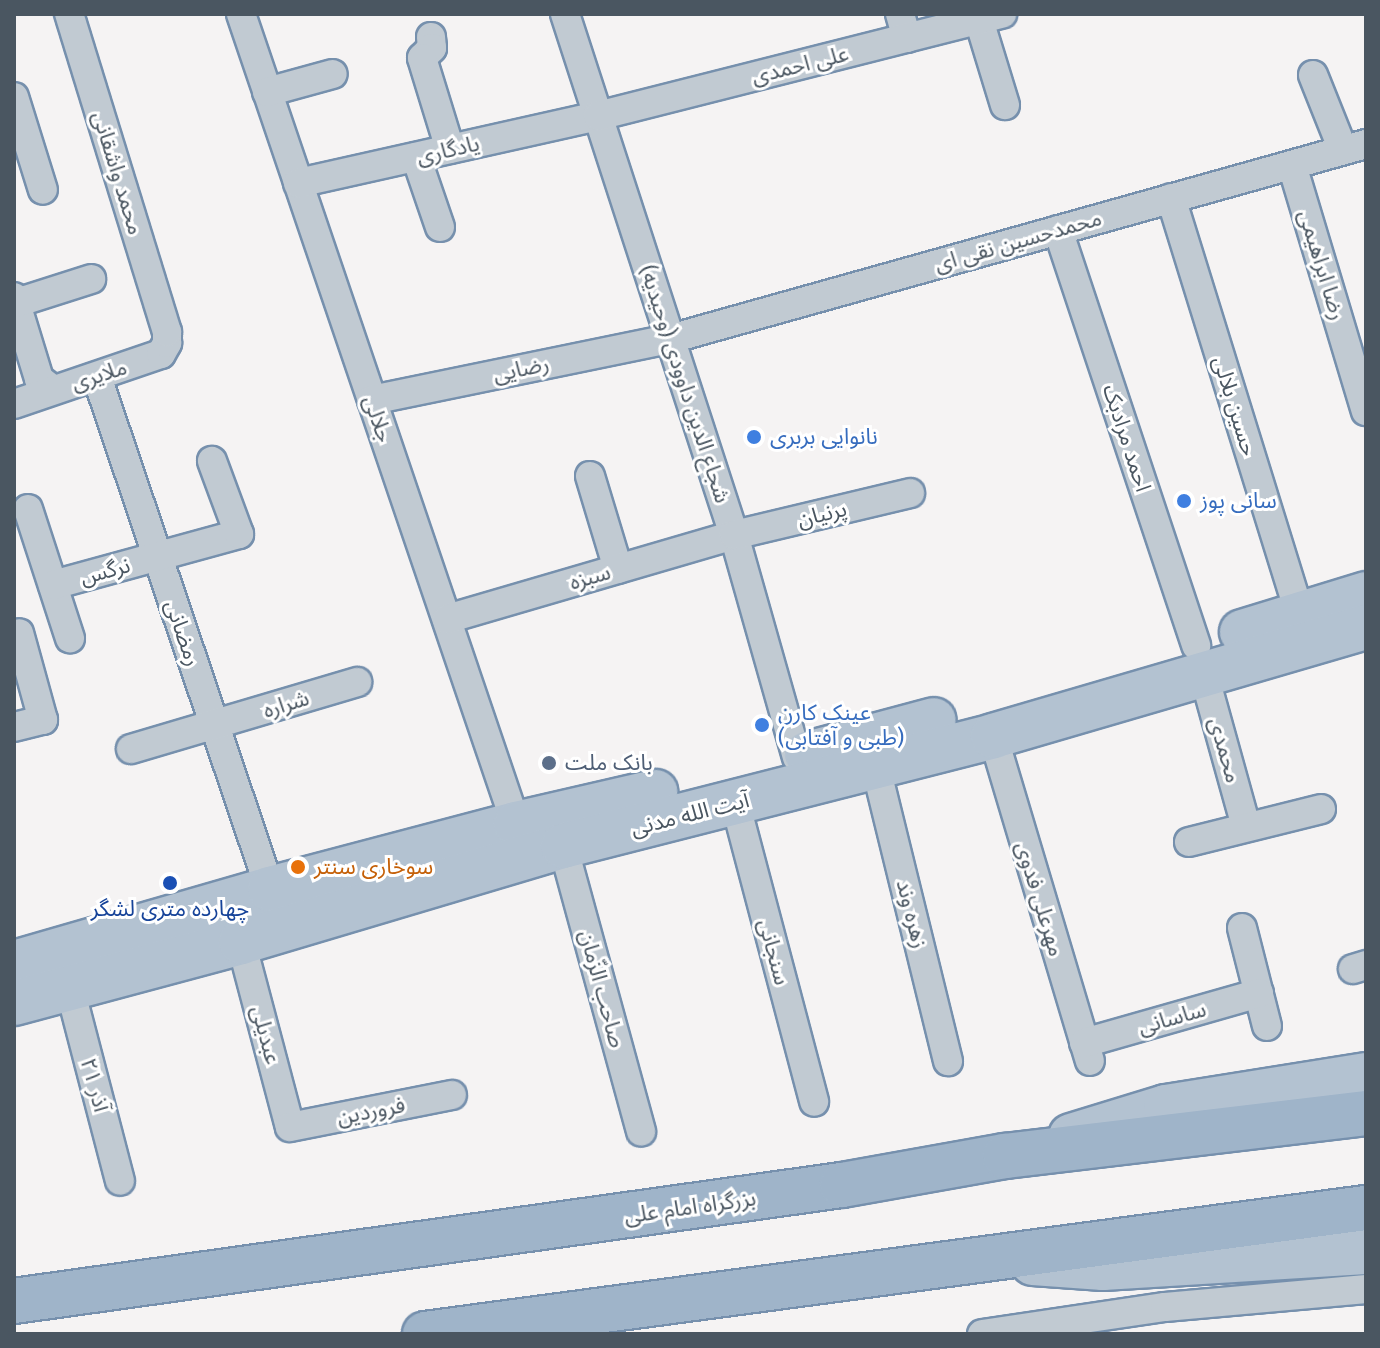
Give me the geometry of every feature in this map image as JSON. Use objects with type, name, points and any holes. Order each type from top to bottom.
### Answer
[{"type":"highway","name":"بزرگراه امام علی","points":[[14,1301],[842,1185],[1005,1156],[1366,1113]]},
{"type":"highway","points":[[425,1334],[1366,1208]]},
{"type":"main road","name":"آیت الله مدنی","points":[[14,1003],[241,942],[563,846],[993,736],[1200,660],[1300,615],[1366,594]]},
{"type":"main road","name":"آیت الله مدنی","points":[[14,963],[270,889],[516,824],[1200,660],[1366,627]]},
{"type":"main road","points":[[1005,1156],[1166,1107],[1366,1075]]},
{"type":"main road","points":[[983,1260],[1103,1268],[1366,1252]]},
{"type":"street","name":"محمد واشقانی","points":[[69,14],[167,332]]},
{"type":"street","name":"جلالی","points":[[241,14],[516,824]]},
{"type":"street","name":"شجاع الدین داوودی (وحیدیه)","points":[[565,14],[734,535],[797,757]]},
{"type":"street","points":[[991,17],[1005,105]]},
{"type":"street","name":"علی احمدی","points":[[598,116],[904,26],[991,17]]},
{"type":"street","points":[[431,37],[432,48],[422,58],[450,149]]},
{"type":"street","points":[[267,92],[333,74]]},
{"type":"street","points":[[1313,75],[1354,147]]},
{"type":"street","points":[[14,97],[43,190]]},
{"type":"street","name":"یادگاری","points":[[298,183],[598,116]]},
{"type":"street","name":"محمدحسین نقی ای","points":[[670,339],[1354,147]]},
{"type":"street","points":[[416,157],[440,227]]},
{"type":"street","name":"رضا ابراهیمی","points":[[1292,165],[1366,411]]},
{"type":"street","name":"حسین بلالی","points":[[1171,198],[1300,615]]},
{"type":"street","name":"احمد مرادبک","points":[[1058,230],[1200,660]]},
{"type":"street","points":[[52,389],[39,379],[15,300],[91,279]]},
{"type":"street","name":"ملایری","points":[[14,404],[161,354],[167,343],[167,332]]},
{"type":"street","name":"رضایی","points":[[372,400],[670,339]]},
{"type":"street","name":"رمضانی","points":[[97,377],[270,889]]},
{"type":"street","name":"نرگس","points":[[53,585],[239,534],[212,461]]},
{"type":"street","points":[[590,476],[618,569]]},
{"type":"street","name":"پرنیان","points":[[734,535],[910,493]]},
{"type":"street","name":"نرگس","points":[[28,509],[70,638]]},
{"type":"street","name":"سبزه","points":[[447,619],[734,535]]},
{"type":"street","points":[[14,727],[43,720],[19,633]]},
{"type":"street","name":"محمدی","points":[[1200,660],[1246,826]]},
{"type":"street","name":"شراره","points":[[131,749],[357,682]]},
{"type":"street","name":"مهرعلی فدوی","points":[[993,736],[1087,1052]]},
{"type":"street","name":"زهره وند","points":[[876,768],[948,1061]]},
{"type":"street","name":"سنجانی","points":[[735,802],[814,1102]]},
{"type":"street","points":[[1189,842],[1321,809]]},
{"type":"street","name":"صاحب الزّمان","points":[[563,846],[641,1132]]},
{"type":"street","points":[[1242,928],[1267,1026]]},
{"type":"street","name":"عبدیلی","points":[[241,942],[290,1127]]},
{"type":"street","name":"آذر ۲۱","points":[[70,989],[120,1181]]},
{"type":"street","name":"ساسانی","points":[[1087,1052],[1259,993]]},
{"type":"street","name":"فروردین","points":[[290,1127],[452,1095]]},
{"type":"street","points":[[982,1334],[1169,1321],[1366,1289]]},
{"type":"place","name":"نانوایی بربری","points":[[754,437]]},
{"type":"place","name":"سانی پوز","points":[[1184,501]]},
{"type":"place","name":"عینک کارن (طبی و آفتابی)","points":[[762,725]]},
{"type":"place","name":"بانک ملت","points":[[549,763]]},
{"type":"place","name":"سوخاری سنتر","points":[[298,867]]},
{"type":"place","name":"چهارده متری لشگر","points":[[170,883]]}]
